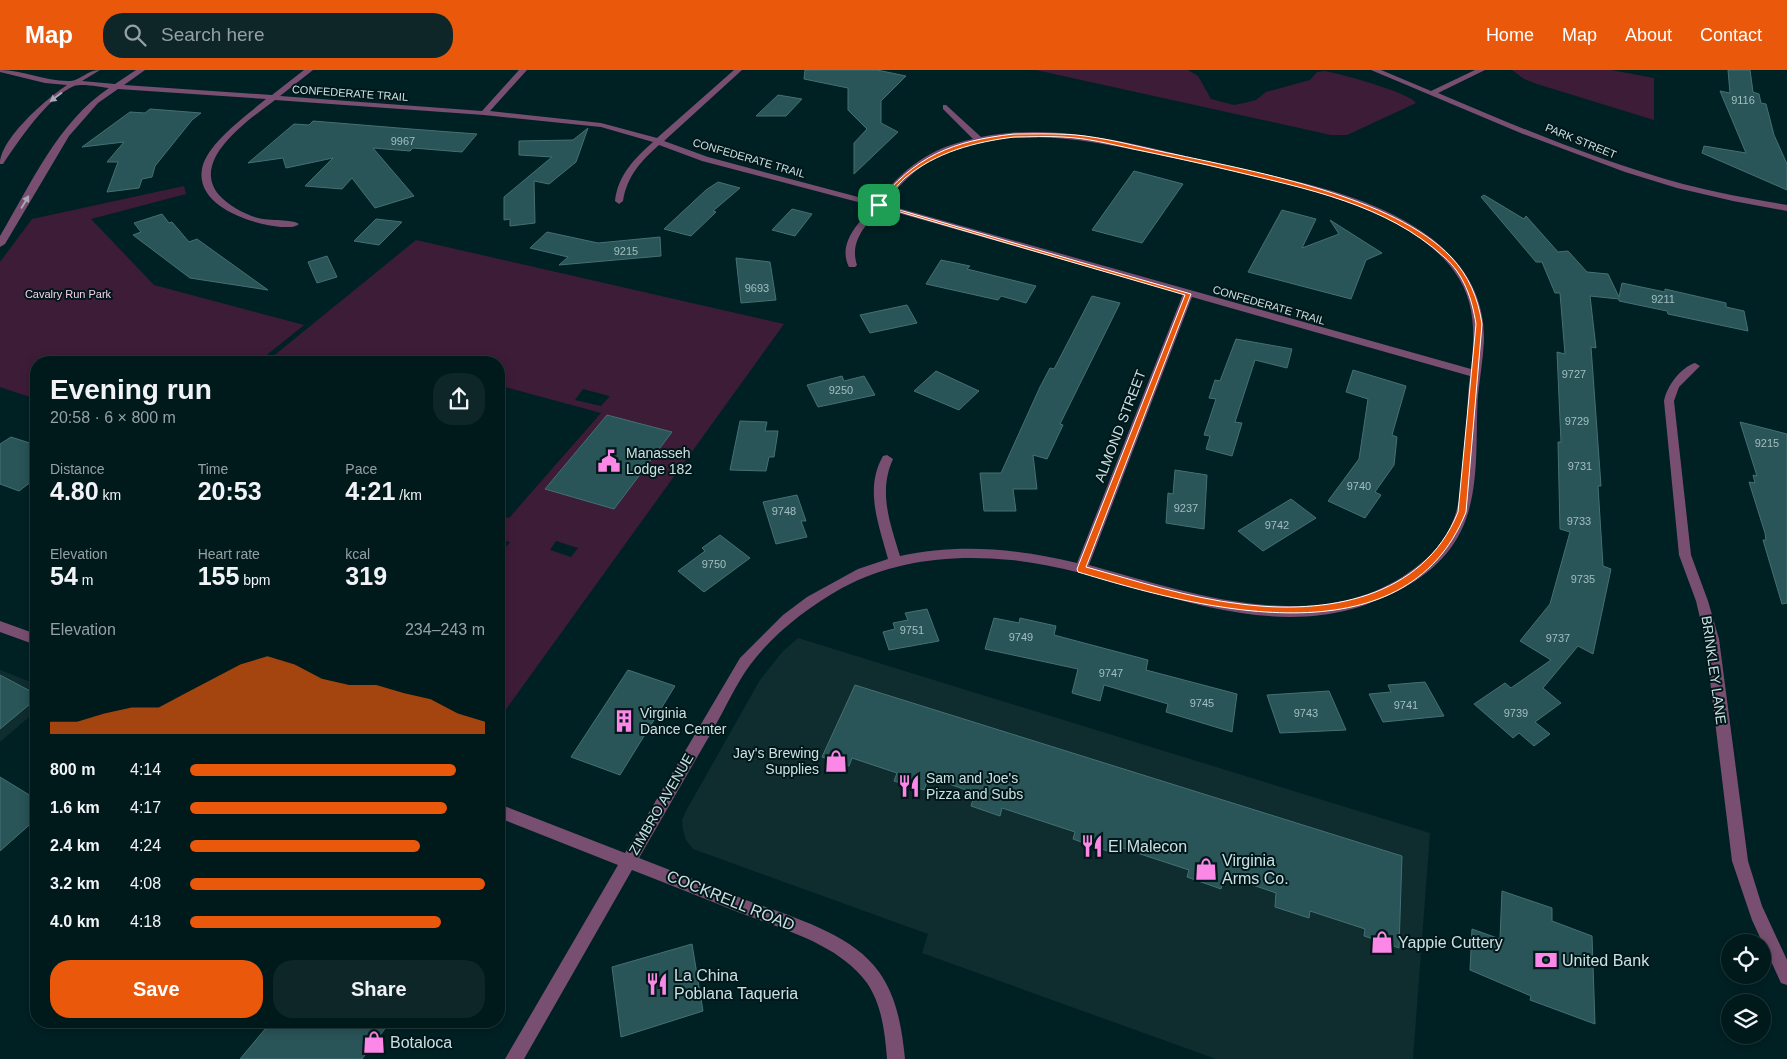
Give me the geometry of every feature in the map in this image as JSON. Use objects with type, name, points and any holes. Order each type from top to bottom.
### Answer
[{"type":"street","name":"CONFEDERATE TRAIL","points":[[0,70],[29,79],[484,113],[594,124],[621,129],[705,159],[879,205],[1475,374]]},
{"type":"street","points":[[0,162],[35,113],[74,83],[96,70]]},
{"type":"street","points":[[0,244],[64,135],[95,101],[114,86],[141,70]]},
{"type":"street","points":[[295,224],[268,223],[244,216],[228,207],[214,194],[206,180],[206,167],[219,145],[308,70]]},
{"type":"street","points":[[484,113],[523,70]]},
{"type":"street","points":[[619,201],[621,187],[636,161],[738,70]]},
{"type":"street","name":"PARK STREET","points":[[1375,70],[1645,177],[1717,197],[1787,208]]},
{"type":"street","points":[[1432,93],[1481,70]]},
{"type":"street","points":[[946,107],[979,140]]},
{"type":"street","name":"ZIMBRO AVENUE","points":[[514,1059],[738,674],[766,637],[793,612],[830,587],[860,572],[896,561],[949,553],[1000,554],[1048,561],[1178,595],[1241,608],[1322,609],[1380,595],[1411,580],[1428,564],[1454,532],[1462,512],[1479,324],[1476,305],[1468,286],[1447,257],[1414,230],[1392,218],[1341,197],[1304,187],[1087,138],[1038,134],[979,140],[940,152],[920,164],[903,177],[854,235],[849,256],[852,265]]},
{"type":"street","name":"ALMOND STREET","points":[[1081,569],[1188,294]]},
{"type":"street","name":"BRINKLEY LANE","points":[[1695,366],[1676,382],[1670,391],[1669,401],[1685,555],[1689,571],[1702,601],[1712,639],[1740,861],[1748,890],[1768,942],[1787,977]]},
{"type":"street","points":[[888,459],[882,469],[878,484],[882,516],[896,561]]},
{"type":"street","points":[[0,626],[30,638]]},
{"type":"street","name":"COCKRELL ROAD","points":[[505,813],[629,860],[817,935],[857,961],[867,970],[883,997],[890,1020],[896,1059]]},
{"type":"shaded area","points":[[798,638],[1430,833],[1413,1059],[1216,1059],[922,953],[928,934],[693,849],[686,840],[683,830],[682,820],[686,811],[760,680],[783,651]]},
{"type":"shaded area","points":[[0,670],[30,682],[30,716],[0,742]]},
{"type":"green space","points":[[1036,70],[1188,70],[1198,76],[1211,99],[1234,105],[1256,100],[1266,92],[1310,80],[1317,72],[1324,71],[1344,75],[1388,89],[1416,103],[1347,135],[1331,135]]},
{"type":"green space","points":[[1512,70],[1611,70],[1654,78],[1654,120],[1537,84],[1524,79]]},
{"type":"green space","name":"Cavalry Run Park","points":[[184,186],[186,194],[91,219],[154,285],[304,325],[265,356],[30,356],[30,397],[0,387],[0,262],[32,219]]},
{"type":"green space","points":[[416,240],[784,324],[505,711],[505,548],[510,542],[505,541],[505,517],[509,518],[601,413],[505,387],[505,356],[273,356]],"holes":[[[583,389],[609,396],[601,406],[575,400]],[[607,415],[672,432],[614,509],[545,489]],[[556,541],[578,548],[571,557],[550,550]]]},
{"type":"building","points":[[805,70],[877,70],[906,76],[881,101],[881,123],[898,132],[854,174],[854,143],[867,129],[848,110],[848,88],[804,79]]},
{"type":"building","points":[[1728,70],[1750,70],[1753,92],[1759,94],[1761,103],[1766,104],[1774,135],[1787,164],[1787,190],[1702,153],[1704,146],[1746,153],[1720,91],[1730,93]]},
{"type":"building","points":[[778,95],[802,99],[786,116],[756,116]]},
{"type":"building","points":[[150,109],[201,113],[192,120],[155,166],[152,177],[142,179],[139,188],[107,192],[118,162],[107,162],[124,142],[82,147],[130,112],[145,113]]},
{"type":"building","points":[[313,121],[477,134],[462,152],[413,148],[410,151],[373,148],[414,196],[375,208],[352,178],[342,189],[305,186],[333,158],[286,168],[283,158],[248,163],[294,124],[309,125]]},
{"type":"building","points":[[588,128],[576,162],[549,184],[534,181],[535,223],[510,226],[510,219],[504,220],[504,197],[552,157],[519,155],[519,141],[573,140]]},
{"type":"building","points":[[1134,171],[1183,184],[1142,243],[1092,230]]},
{"type":"building","points":[[718,182],[740,188],[713,211],[716,212],[691,236],[664,229],[706,190]]},
{"type":"building","points":[[1484,195],[1524,219],[1526,216],[1558,252],[1568,251],[1587,272],[1608,274],[1619,297],[1622,283],[1665,292],[1665,289],[1726,303],[1726,307],[1744,311],[1748,331],[1668,314],[1667,311],[1619,301],[1619,299],[1590,296],[1596,348],[1591,347],[1601,486],[1598,486],[1603,566],[1611,569],[1593,654],[1578,646],[1543,688],[1561,703],[1535,722],[1550,734],[1534,746],[1519,733],[1513,738],[1474,704],[1505,683],[1511,688],[1551,660],[1520,641],[1550,604],[1570,532],[1560,529],[1558,442],[1561,442],[1557,352],[1565,354],[1560,293],[1555,293],[1542,262],[1536,262],[1481,197]]},
{"type":"building","points":[[792,209],[812,214],[795,236],[772,230]]},
{"type":"building","points":[[1282,210],[1316,219],[1302,248],[1339,234],[1330,220],[1382,253],[1366,260],[1351,299],[1248,272]]},
{"type":"building","points":[[162,214],[169,223],[172,222],[189,242],[197,239],[268,290],[190,278],[133,235],[141,232],[134,223]]},
{"type":"building","points":[[376,219],[402,222],[379,245],[354,241]]},
{"type":"building","points":[[547,232],[598,243],[660,237],[661,256],[559,265],[568,257],[530,248]]},
{"type":"building","points":[[327,256],[337,277],[317,283],[308,262]]},
{"type":"building","points":[[736,258],[770,262],[776,300],[741,303]]},
{"type":"building","points":[[941,260],[970,266],[967,269],[1036,286],[1026,303],[1001,296],[998,300],[926,284]]},
{"type":"building","points":[[1092,296],[1120,303],[1060,424],[1063,425],[1047,459],[1033,455],[1037,489],[1013,489],[1016,511],[984,511],[980,473],[1001,473],[1040,387],[1050,368],[1054,369]]},
{"type":"building","points":[[907,305],[917,323],[870,333],[860,315]]},
{"type":"building","points":[[1236,339],[1292,349],[1287,368],[1255,360],[1235,422],[1242,423],[1232,456],[1206,449],[1210,436],[1204,435],[1216,399],[1209,398],[1215,380],[1220,381]]},
{"type":"building","points":[[1353,370],[1406,386],[1392,435],[1397,437],[1394,465],[1375,492],[1381,495],[1365,518],[1328,501],[1359,459],[1368,399],[1346,392]]},
{"type":"building","points":[[936,371],[979,391],[959,410],[914,391]]},
{"type":"building","points":[[842,376],[844,381],[864,376],[875,395],[818,407],[807,385]]},
{"type":"building","name":"Manasseh Lodge 182","points":[[607,415],[672,432],[614,509],[545,489]]},
{"type":"building","points":[[740,421],[767,422],[765,431],[778,431],[774,457],[769,457],[766,471],[730,470]]},
{"type":"building","points":[[1740,422],[1787,434],[1787,603],[1782,604],[1763,540],[1766,540],[1765,533],[1749,482],[1755,483],[1753,475],[1757,476]]},
{"type":"building","points":[[11,437],[30,443],[30,483],[19,491],[0,484],[0,444]]},
{"type":"building","points":[[1175,470],[1207,475],[1204,529],[1166,523],[1168,493],[1173,494]]},
{"type":"building","points":[[797,495],[806,521],[801,521],[807,537],[776,544],[763,502]]},
{"type":"building","points":[[1291,499],[1316,518],[1263,551],[1238,531]]},
{"type":"building","points":[[720,535],[750,558],[704,592],[678,571],[705,551],[702,548]]},
{"type":"building","points":[[927,609],[939,641],[889,650],[883,632],[895,629],[893,623],[908,620],[905,613]]},
{"type":"building","points":[[994,618],[1019,623],[1020,618],[1056,626],[1054,635],[1148,660],[1146,670],[1237,694],[1232,732],[1166,712],[1168,704],[1104,685],[1100,701],[1072,693],[1078,669],[985,649]]},
{"type":"building","name":"Virginia Dance Center","points":[[628,670],[675,686],[620,775],[571,757]]},
{"type":"building","points":[[0,675],[30,691],[30,704],[0,729]]},
{"type":"building","points":[[1425,682],[1444,716],[1383,722],[1369,694],[1391,692],[1388,685]]},
{"type":"building","points":[[855,685],[1402,856],[1399,948],[1364,936],[1365,929],[1310,911],[1309,918],[1275,907],[1276,893],[1224,875],[1221,889],[1187,877],[1189,870],[1113,845],[1111,852],[1073,839],[1075,832],[1002,808],[1000,816],[971,806],[975,793],[929,777],[924,790],[894,781],[897,773],[852,758],[849,766],[822,757]]},
{"type":"building","points":[[1329,691],[1346,730],[1280,733],[1267,695]]},
{"type":"building","points":[[0,777],[30,795],[30,824],[0,851]]},
{"type":"building","name":"United Bank","points":[[1502,891],[1552,908],[1552,921],[1592,936],[1595,1024],[1530,1000],[1531,996],[1470,970],[1472,929],[1500,939]]},
{"type":"building","name":"La China Poblana Taqueria","points":[[692,944],[703,1011],[621,1037],[612,967]]},
{"type":"building","points":[[266,1028],[385,1028],[362,1059],[240,1059]]},
{"type":"place","name":"Manasseh Lodge 182","points":[[609,461]]},
{"type":"place","name":"Virginia Dance Center","points":[[624,721]]},
{"type":"place","name":"Jay's Brewing Supplies","points":[[836,761]]},
{"type":"place","name":"Sam and Joe's Pizza and Subs","points":[[909,786]]},
{"type":"place","name":"El Malecon","points":[[1092,846]]},
{"type":"place","name":"Virginia Arms Co.","points":[[1206,869]]},
{"type":"place","name":"Yappie Cuttery","points":[[1382,942]]},
{"type":"place","name":"United Bank","points":[[1546,960]]},
{"type":"place","name":"La China Poblana Taqueria","points":[[657,984]]},
{"type":"place","name":"Botaloca","points":[[374,1042]]},
{"type":"route","points":[[1038,134],[1063,135],[1087,138],[1205,162],[1317,190],[1368,207],[1414,230],[1430,242],[1456,267],[1468,286],[1476,305],[1479,324],[1462,512],[1454,532],[1434,559],[1411,580],[1380,595],[1322,609],[1241,608],[1178,595],[1081,569],[1188,294],[879,205],[903,177],[940,152],[990,138],[1038,134]]}]
